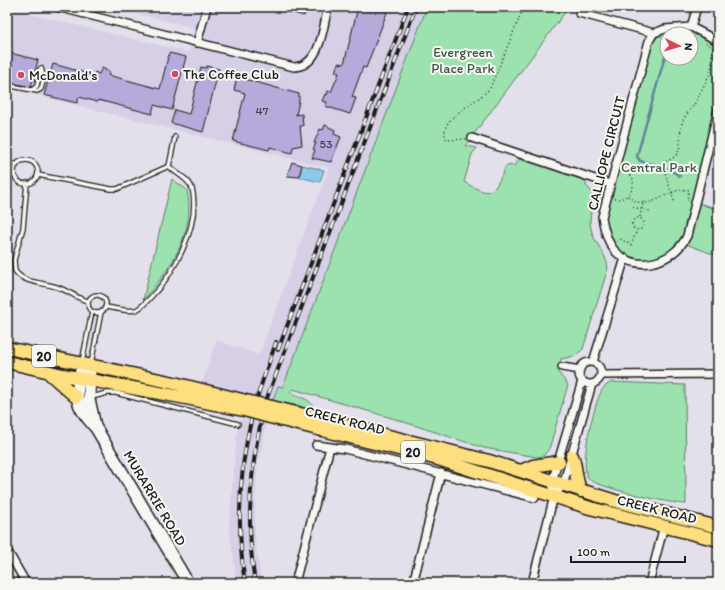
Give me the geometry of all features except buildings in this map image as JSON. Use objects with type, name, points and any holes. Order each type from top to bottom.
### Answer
[{"type":"main road","name":"CREEK ROAD","points":[[7,348],[86,366],[170,382],[249,407]]},
{"type":"main road","name":"CREEK ROAD","points":[[7,362],[84,379],[249,407],[489,461],[580,491],[718,527]]},
{"type":"main road","points":[[47,371],[83,398]]},
{"type":"main road","name":"CREEK ROAD","points":[[271,412],[438,459],[554,496],[718,540]]},
{"type":"main road","points":[[572,456],[575,465],[577,485],[580,491]]},
{"type":"main road","points":[[522,472],[533,466],[558,462]]},
{"type":"street","points":[[57,7],[291,66],[301,66],[310,61],[314,56],[328,7]]},
{"type":"street","points":[[197,43],[207,7]]},
{"type":"street","points":[[691,26],[697,7]]},
{"type":"street","points":[[579,13],[654,33],[659,31]]},
{"type":"street","points":[[699,31],[718,41]]},
{"type":"street","name":"CALLIOPE CIRCUIT","points":[[654,33],[650,41],[614,168],[602,217],[604,230],[615,252],[625,258],[641,264],[656,263],[669,257],[683,243],[687,236],[714,137],[718,110]]},
{"type":"street","points":[[472,138],[610,184]]},
{"type":"street","points":[[593,362],[625,258]]},
{"type":"street","points":[[554,496],[558,483],[558,462],[582,381],[580,370],[586,363],[593,362],[601,368],[602,375],[598,381],[592,384],[582,381]]},
{"type":"street","points":[[83,398],[86,366]]},
{"type":"street","points":[[562,367],[580,370]]},
{"type":"street","points":[[602,375],[718,374]]},
{"type":"street","points":[[532,583],[554,496],[558,483],[572,456],[592,384]]},
{"type":"street","name":"MURARRIE ROAD","points":[[83,398],[86,417],[96,428],[188,583]]},
{"type":"street","name":"CREEK ROAD","points":[[316,445],[330,446],[535,498]]},
{"type":"street","points":[[295,583],[330,446]]},
{"type":"street","points":[[413,583],[441,474]]},
{"type":"street","points":[[649,583],[664,526]]},
{"type":"street","points":[[8,554],[26,583]]},
{"type":"lane","points":[[7,50],[10,41]]},
{"type":"lane","points":[[7,85],[31,91],[41,89],[44,78],[41,68]]},
{"type":"lane","points":[[168,166],[175,137]]},
{"type":"lane","points":[[7,162],[17,164],[24,160],[32,161],[37,167],[38,175],[34,181],[27,184],[20,181],[7,170]]},
{"type":"lane","points":[[15,176],[17,164]]},
{"type":"lane","points":[[38,175],[117,189],[168,166]]},
{"type":"lane","points":[[105,307],[136,310],[143,305],[163,283],[180,255],[191,219],[193,200],[191,187],[183,176],[168,166]]},
{"type":"lane","points":[[27,184],[24,222],[14,260],[15,271],[23,278],[53,286],[79,299],[88,301]]},
{"type":"lane","points":[[98,295],[104,298],[105,307],[101,312],[86,366],[92,312],[88,306],[88,301],[92,296],[98,295]]},
{"type":"lane","points":[[92,312],[101,312]]},
{"type":"lane","points":[[83,398],[108,392],[116,393],[238,424]]},
{"type":"path","points":[[472,138],[454,141],[447,140],[445,134],[448,123],[453,116],[486,94],[490,88],[524,7]]},
{"type":"path","points":[[674,201],[662,163],[677,155],[680,147],[682,123],[694,107],[711,69],[713,48],[705,44],[709,36]]},
{"type":"path","points":[[611,199],[619,200],[628,196],[633,187],[633,180],[626,171],[614,168]]},
{"type":"path","points":[[628,196],[634,201],[651,203],[658,201],[671,192],[681,189],[690,190],[687,200],[689,200]]},
{"type":"path","points":[[640,217],[644,198]]},
{"type":"path","points":[[699,203],[718,210]]},
{"type":"path","points":[[634,207],[650,211]]},
{"type":"path","points":[[640,217],[644,220],[645,225],[642,229],[637,230],[632,227],[631,222],[635,218],[640,217]]},
{"type":"path","points":[[616,242],[620,239],[631,245],[637,230]]},
{"type":"shaded area","points":[[112,7],[427,7],[283,388],[278,386],[273,400],[271,400],[257,469],[255,537],[261,583],[237,583],[229,526],[237,433],[240,420],[248,420],[254,396],[202,384],[216,340],[259,355],[329,168],[7,88],[7,19],[15,12],[189,52],[194,28]]},
{"type":"green space","name":"Evergreen Place Park","points":[[427,7],[569,7],[465,146],[477,148],[472,154],[464,182],[486,192],[491,191],[498,183],[506,166],[515,165],[519,159],[586,181],[586,185],[594,195],[590,225],[608,268],[583,349],[575,356],[561,359],[558,372],[568,385],[549,449],[543,456],[537,457],[484,448],[395,419],[293,389],[290,392],[307,400],[314,409],[273,400],[278,386],[283,387]]},
{"type":"green space","name":"Central Park","points":[[699,31],[718,41],[718,110],[695,202],[718,209],[718,256],[683,243],[677,251],[641,264],[615,252],[602,217],[654,33],[659,32],[659,66],[699,66]]},
{"type":"green space","points":[[172,179],[187,190],[189,206],[188,221],[178,250],[171,263],[163,276],[143,300]]},
{"type":"green space","points":[[611,382],[685,385],[686,504],[635,494],[605,486],[589,479],[586,472],[585,462],[591,421],[602,390]]},
{"type":"water","points":[[302,165],[324,170],[320,182],[299,177]]},
{"type":"waterway","points":[[660,166],[640,161],[637,156],[662,66]]},
{"type":"waterway","points":[[666,168],[680,176]]},
{"type":"railway","points":[[278,350],[408,7]]},
{"type":"railway","points":[[255,583],[250,536],[251,490],[253,467],[261,421],[267,398],[416,7]]},
{"type":"railway","points":[[245,583],[240,539],[240,496],[242,474],[254,408],[276,342]]},
{"type":"place","name":"The Coffee Club","points":[[175,74]]},
{"type":"place","name":"McDonald's","points":[[21,75]]}]
